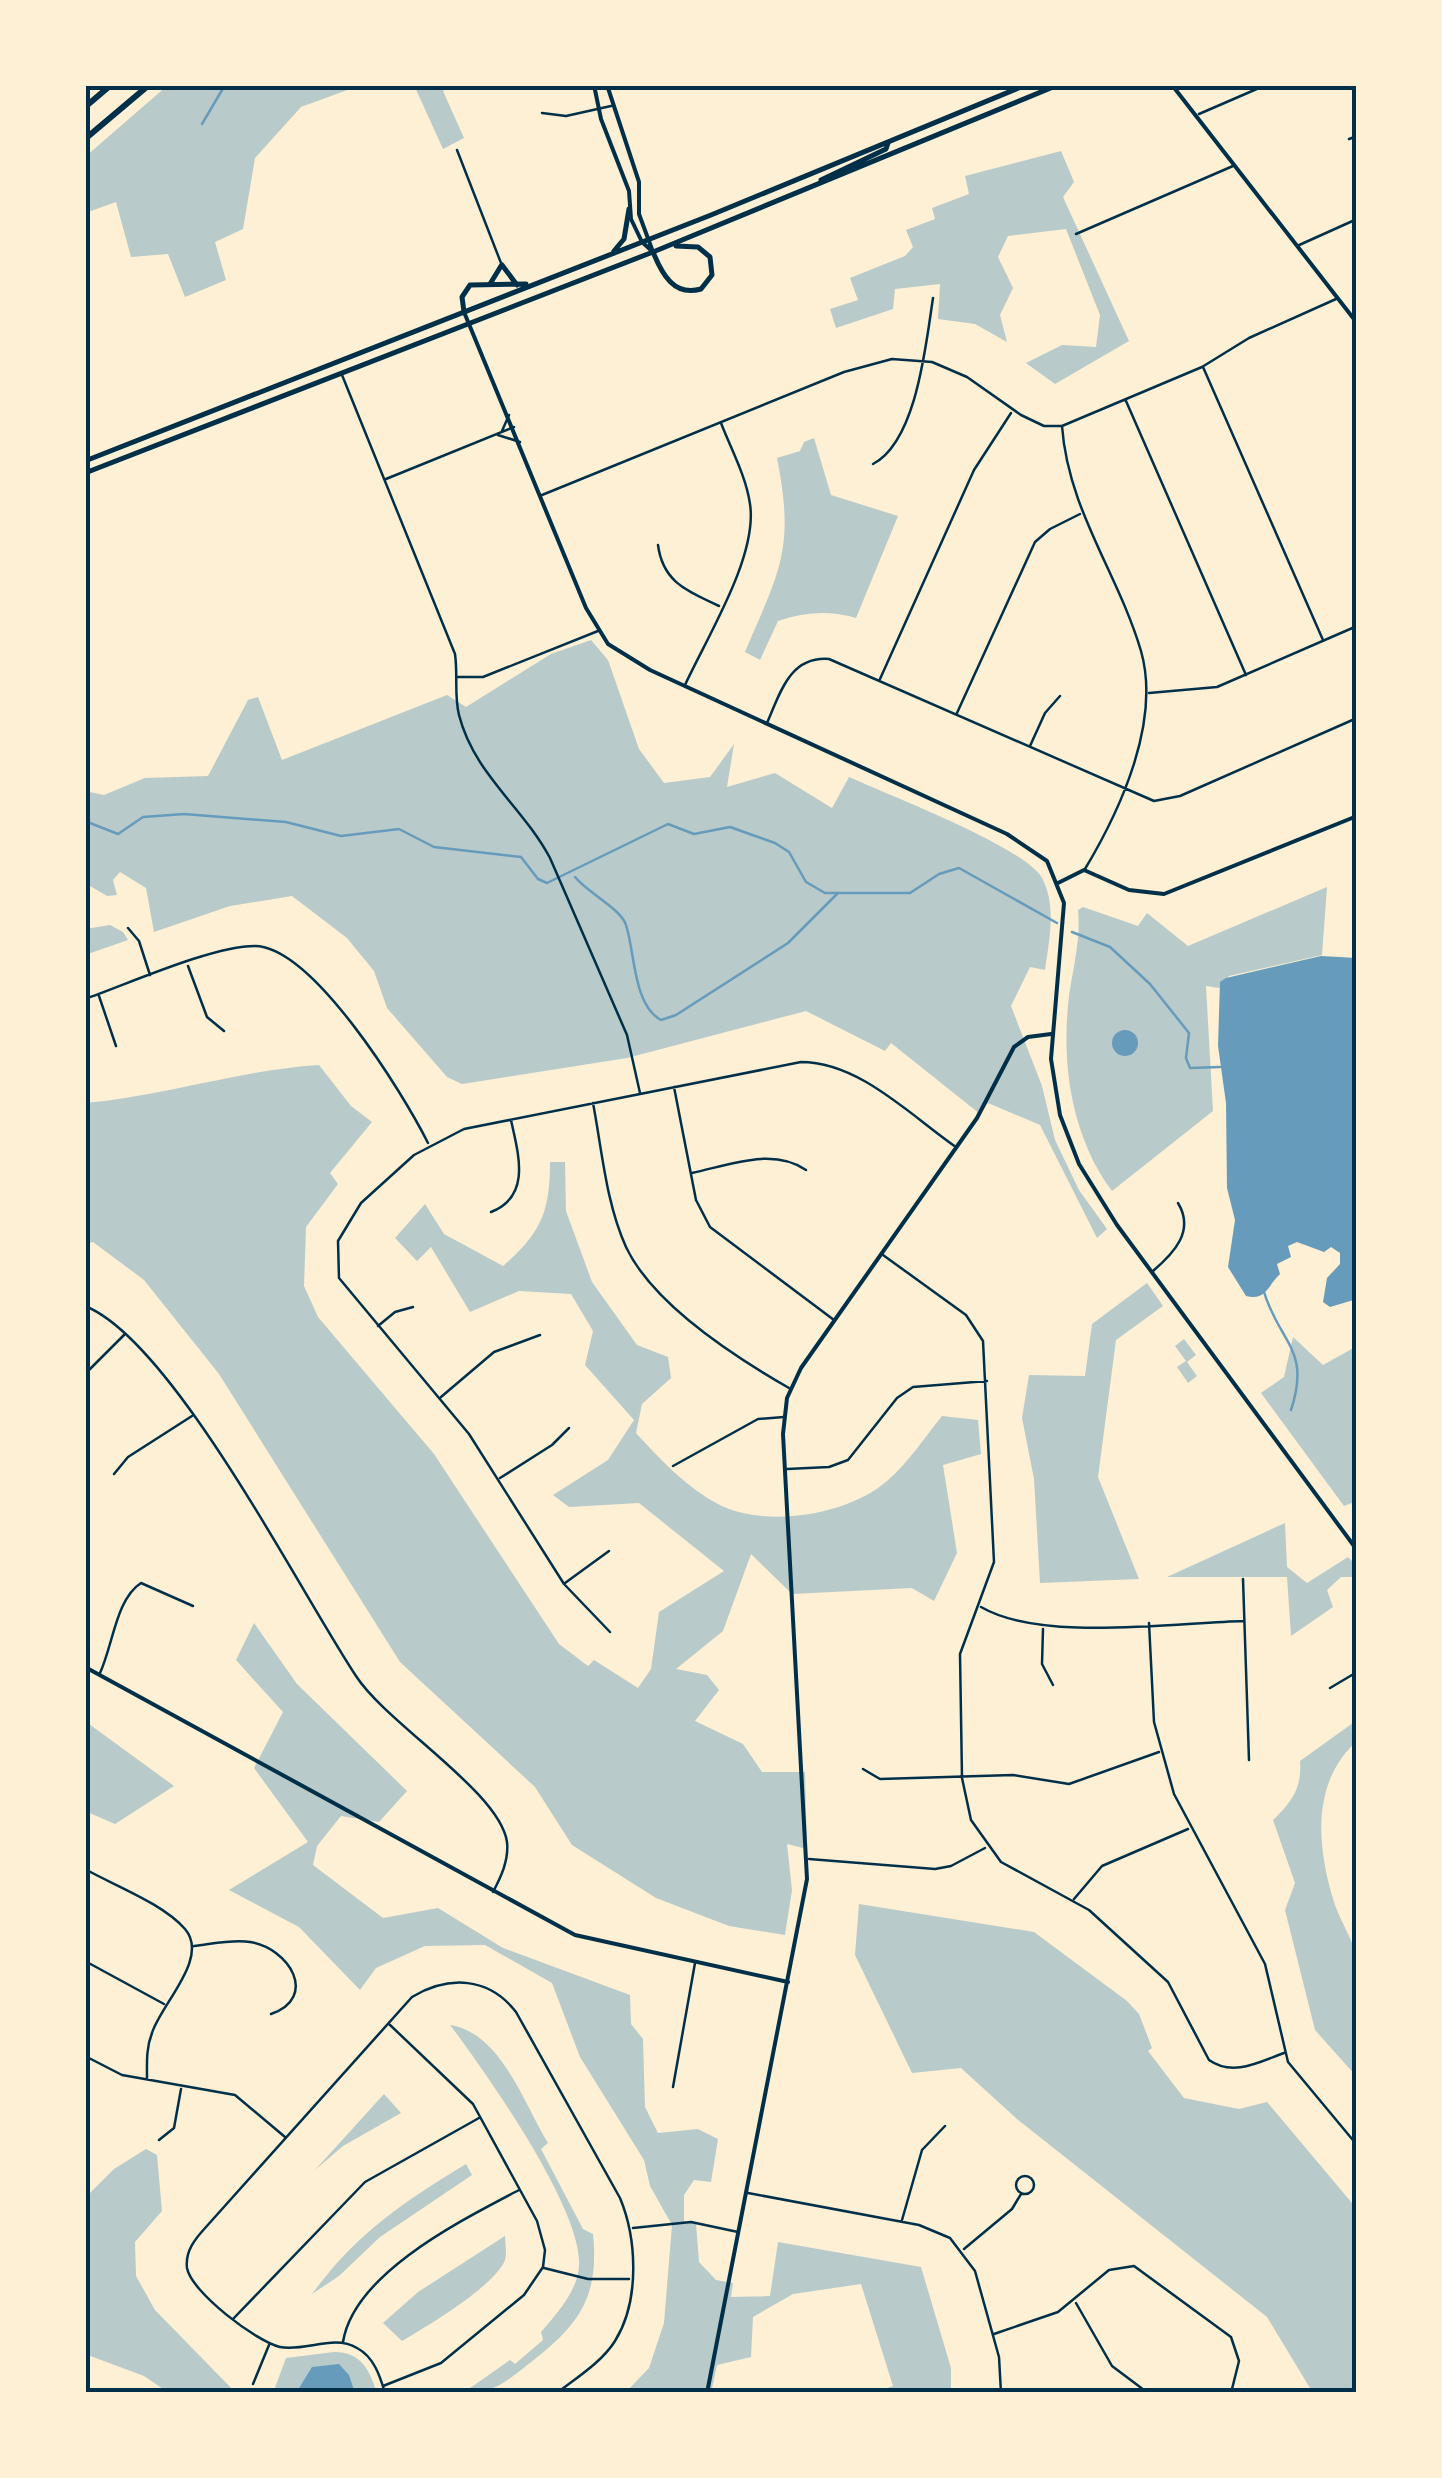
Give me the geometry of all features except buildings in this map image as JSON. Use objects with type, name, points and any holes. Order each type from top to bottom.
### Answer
[{"type":"highway","points":[[85,107],[111,85]]},
{"type":"highway","points":[[85,139],[150,85]]},
{"type":"highway","points":[[85,461],[645,241],[1026,85]]},
{"type":"highway","points":[[85,474],[653,252],[1058,85]]},
{"type":"highway","points":[[820,183],[824,176],[886,149],[888,142]]},
{"type":"highway","points":[[612,254],[624,239],[629,208]]},
{"type":"highway","points":[[653,252],[668,280],[682,290],[698,290],[710,282],[712,261],[704,250],[686,245],[663,248]]},
{"type":"highway","points":[[490,284],[502,265],[517,285]]},
{"type":"highway","points":[[464,312],[462,298],[467,288],[538,282]]},
{"type":"street","points":[[594,85],[629,208],[653,252]]},
{"type":"street","points":[[607,85],[636,170],[645,241]]},
{"type":"street","points":[[1172,85],[1357,323]]},
{"type":"street","points":[[1194,116],[1266,85]]},
{"type":"street","points":[[542,113],[558,117],[611,106]]},
{"type":"street","points":[[1349,139],[1357,136]]},
{"type":"street","points":[[457,150],[502,265]]},
{"type":"street","points":[[1076,234],[1233,166]]},
{"type":"street","points":[[623,176],[636,170]]},
{"type":"street","points":[[1296,246],[1357,219]]},
{"type":"street","points":[[874,464],[892,446],[914,398],[934,298]]},
{"type":"street","points":[[542,495],[870,363],[902,358],[924,360],[958,372],[1013,410],[1044,426],[1062,426],[1202,367],[1249,338],[1336,299]]},
{"type":"street","points":[[464,312],[598,632],[628,659],[1025,844],[1047,862],[1058,883],[1065,924],[1051,1034],[1057,1100],[1073,1151],[1099,1199],[1357,1550]]},
{"type":"street","points":[[1202,367],[1322,640]]},
{"type":"street","points":[[341,373],[455,654],[455,697],[470,744],[496,789],[538,837],[562,883],[628,1036],[640,1094]]},
{"type":"street","points":[[1126,401],[1246,675]]},
{"type":"street","points":[[879,680],[974,470],[1013,410]]},
{"type":"street","points":[[497,435],[507,426],[509,415]]},
{"type":"street","points":[[684,686],[747,549],[751,522],[747,490],[720,423]]},
{"type":"street","points":[[1058,883],[1084,870],[1139,749],[1147,693],[1136,636],[1070,484],[1062,426]]},
{"type":"street","points":[[385,480],[514,428]]},
{"type":"street","points":[[497,435],[520,442]]},
{"type":"street","points":[[956,714],[1035,542],[1050,528],[1081,514]]},
{"type":"street","points":[[658,545],[664,570],[674,583],[720,606]]},
{"type":"street","points":[[1147,693],[1209,689],[1357,626]]},
{"type":"street","points":[[456,676],[483,676],[598,632]]},
{"type":"street","points":[[766,724],[786,680],[804,663],[836,661],[1147,800],[1173,798],[1357,718]]},
{"type":"street","points":[[1029,748],[1041,720],[1060,696]]},
{"type":"street","points":[[1084,870],[1134,892],[1164,894],[1357,816]]},
{"type":"street","points":[[128,928],[139,942],[150,976]]},
{"type":"street","points":[[85,999],[254,946],[294,959],[394,1082],[429,1144]]},
{"type":"street","points":[[188,964],[206,1017],[224,1030]]},
{"type":"street","points":[[99,994],[116,1046]]},
{"type":"street","points":[[708,2393],[804,1903],[807,1859],[785,1469],[784,1417],[790,1389],[957,1148],[1014,1048],[1028,1037],[1051,1034]]},
{"type":"street","points":[[610,1632],[564,1584],[499,1479],[440,1398],[342,1286],[336,1265],[338,1241],[367,1196],[429,1144],[511,1118],[820,1062],[859,1078],[957,1148]]},
{"type":"street","points":[[674,1087],[699,1208],[715,1232],[835,1321]]},
{"type":"street","points":[[593,1103],[618,1225],[646,1280],[668,1302],[790,1389]]},
{"type":"street","points":[[491,1212],[508,1203],[520,1180],[511,1118]]},
{"type":"street","points":[[691,1173],[766,1158],[789,1160],[806,1170]]},
{"type":"street","points":[[1152,1272],[1179,1244],[1184,1221],[1178,1203]]},
{"type":"street","points":[[882,1254],[974,1324],[985,1349],[994,1551],[991,1580],[960,1654],[962,1778],[968,1813],[986,1847],[1024,1878],[1074,1900],[1168,1982],[1208,2060],[1220,2067],[1240,2068],[1284,2053]]},
{"type":"street","points":[[85,1306],[125,1334],[168,1377],[358,1680],[500,1820],[507,1850],[492,1892]]},
{"type":"street","points":[[377,1327],[395,1312],[413,1307]]},
{"type":"street","points":[[85,1374],[125,1334]]},
{"type":"street","points":[[440,1398],[494,1352],[540,1334]]},
{"type":"street","points":[[785,1469],[829,1467],[848,1460],[898,1398],[913,1386],[988,1381]]},
{"type":"street","points":[[114,1474],[128,1457],[194,1416]]},
{"type":"street","points":[[673,1466],[758,1419],[784,1417]]},
{"type":"street","points":[[499,1479],[552,1446],[569,1428]]},
{"type":"street","points":[[564,1584],[609,1551]]},
{"type":"street","points":[[1243,1579],[1249,1760]]},
{"type":"street","points":[[99,1674],[114,1645],[125,1596],[132,1588],[141,1582],[152,1585],[193,1606]]},
{"type":"street","points":[[979,1606],[1007,1621],[1043,1627],[1244,1621]]},
{"type":"street","points":[[1149,1623],[1151,1693],[1160,1752],[1190,1827],[1265,1964],[1284,2053],[1302,2082],[1357,2144]]},
{"type":"street","points":[[1043,1627],[1042,1664],[1053,1685]]},
{"type":"street","points":[[85,1667],[492,1892],[594,1942],[788,1982]]},
{"type":"street","points":[[1330,1688],[1357,1672]]},
{"type":"street","points":[[863,1769],[880,1780],[1013,1776],[1069,1784],[1160,1752]]},
{"type":"street","points":[[1074,1900],[1102,1866],[1190,1827]]},
{"type":"street","points":[[807,1859],[935,1869],[951,1866],[986,1847]]},
{"type":"street","points":[[85,1870],[170,1918],[188,1932],[193,1946],[191,1960],[149,2040],[147,2079]]},
{"type":"street","points":[[193,1946],[249,1942],[286,1961],[298,1994],[287,2008],[272,2014]]},
{"type":"street","points":[[85,1961],[166,2005]]},
{"type":"street","points":[[673,2087],[695,1963]]},
{"type":"street","points":[[385,2393],[374,2362],[343,2342],[284,2348],[252,2336],[193,2281],[187,2268],[188,2252],[412,1996],[446,1982],[476,1984],[507,2000],[620,2198],[632,2228],[626,2316],[614,2344],[557,2393]]},
{"type":"street","points":[[383,2386],[442,2363],[524,2295],[543,2268],[542,2233],[481,2117],[453,2081],[388,2023]]},
{"type":"street","points":[[85,2056],[122,2076],[235,2095],[286,2138]]},
{"type":"street","points":[[159,2140],[174,2128],[181,2088]]},
{"type":"street","points":[[233,2319],[365,2182],[481,2117]]},
{"type":"street","points":[[902,2222],[922,2150],[945,2126]]},
{"type":"street","points":[[343,2342],[349,2317],[405,2259],[441,2232],[520,2189]]},
{"type":"street","points":[[748,2192],[940,2232],[963,2250],[975,2271],[993,2334],[1001,2393]]},
{"type":"street","points":[[963,2250],[1012,2209],[1021,2194]]},
{"type":"street","points":[[632,2228],[692,2222],[739,2232]]},
{"type":"street","points":[[993,2334],[1038,2321],[1074,2302],[1113,2268],[1130,2265],[1146,2271],[1235,2342],[1240,2361],[1230,2393]]},
{"type":"street","points":[[543,2268],[588,2279],[631,2279]]},
{"type":"street","points":[[1074,2302],[1117,2372],[1148,2393]]},
{"type":"street","points":[[253,2384],[270,2344]]},
{"type":"shaded area","points":[[168,85],[361,85],[301,107],[255,158],[243,229],[215,242],[226,280],[185,297],[168,254],[131,257],[116,202],[85,213],[85,157]]},
{"type":"shaded area","points":[[414,85],[452,85],[443,91],[464,138],[443,149]]},
{"type":"shaded area","points":[[1061,151],[1074,182],[1063,197],[1129,341],[1055,384],[1026,363],[1062,345],[1096,347],[1100,315],[1066,229],[1008,236],[998,257],[1013,288],[1000,315],[1007,342],[975,324],[938,319],[940,284],[895,289],[893,309],[836,328],[830,309],[858,300],[850,278],[905,256],[913,247],[906,230],[935,219],[932,208],[969,194],[965,176]]},
{"type":"shaded area","points":[[814,438],[831,495],[898,516],[856,618],[817,613],[778,621],[760,660],[745,652],[781,558],[785,515],[777,458],[800,451],[804,442]]},
{"type":"shaded area","points":[[591,640],[608,660],[639,749],[664,783],[710,777],[734,744],[727,787],[775,773],[832,808],[849,777],[983,837],[1030,865],[1042,878],[1051,912],[1045,970],[1030,967],[1011,1006],[1042,1086],[1055,1140],[1079,1190],[1107,1229],[1097,1238],[1040,1125],[988,1103],[980,1114],[891,1043],[885,1051],[806,1011],[627,1058],[462,1084],[447,1077],[387,1008],[374,971],[347,938],[292,896],[230,906],[154,932],[146,888],[120,872],[113,880],[117,895],[107,896],[85,883],[85,791],[104,795],[145,778],[208,776],[248,700],[258,697],[282,760],[447,695],[466,707],[551,654]]},
{"type":"shaded area","points":[[1327,887],[1322,955],[1229,976],[1219,988],[1206,986],[1213,1111],[1112,1191],[1078,1123],[1068,1073],[1067,1022],[1078,942],[1078,910],[1083,907],[1138,926],[1147,913],[1188,946]]},
{"type":"shaded area","points":[[110,925],[128,940],[85,955],[85,929]]},
{"type":"shaded area","points":[[319,1065],[351,1106],[372,1122],[330,1173],[338,1184],[306,1227],[304,1286],[318,1317],[434,1454],[559,1644],[588,1666],[594,1660],[638,1688],[651,1669],[659,1612],[724,1571],[639,1503],[569,1507],[553,1495],[608,1460],[634,1420],[585,1365],[593,1331],[571,1294],[519,1291],[470,1312],[431,1247],[417,1261],[395,1238],[425,1204],[444,1234],[503,1266],[526,1243],[541,1220],[548,1195],[550,1162],[565,1162],[566,1211],[592,1282],[637,1345],[668,1357],[671,1378],[642,1404],[636,1433],[695,1489],[737,1512],[782,1517],[806,1515],[851,1502],[895,1474],[942,1416],[978,1420],[981,1454],[943,1465],[957,1553],[934,1601],[912,1588],[792,1594],[751,1554],[723,1631],[676,1669],[707,1675],[719,1690],[695,1721],[743,1744],[762,1772],[805,1772],[807,1849],[787,1844],[792,1890],[785,1935],[729,1926],[656,1898],[572,1845],[535,1787],[400,1662],[219,1374],[144,1280],[93,1242],[85,1244],[85,1103]]},
{"type":"shaded area","points":[[1147,1283],[1163,1306],[1116,1340],[1098,1477],[1139,1579],[1040,1583],[1034,1479],[1022,1418],[1029,1375],[1085,1376],[1092,1324]]},
{"type":"shaded area","points":[[1293,1337],[1323,1365],[1357,1346],[1357,1501],[1344,1506],[1261,1393],[1284,1377]]},
{"type":"shaded area","points":[[1184,1339],[1196,1355],[1187,1362],[1197,1376],[1188,1383],[1177,1367],[1186,1361],[1175,1346]]},
{"type":"shaded area","points":[[1285,1523],[1287,1567],[1307,1583],[1348,1557],[1357,1566],[1357,1577],[1341,1577],[1327,1590],[1333,1607],[1291,1636],[1287,1577],[1167,1577]]},
{"type":"shaded area","points":[[254,1623],[297,1684],[407,1791],[379,1822],[341,1816],[317,1846],[313,1865],[383,1918],[438,1908],[503,1948],[630,1995],[631,2024],[643,2039],[645,2107],[658,2133],[698,2129],[718,2139],[711,2182],[694,2180],[684,2195],[684,2221],[696,2223],[699,2262],[716,2280],[733,2283],[731,2297],[770,2296],[778,2242],[921,2267],[951,2368],[951,2393],[872,2393],[893,2386],[861,2284],[793,2294],[753,2317],[751,2357],[717,2365],[711,2393],[625,2393],[649,2368],[664,2323],[672,2225],[650,2186],[644,2160],[580,2057],[552,1983],[485,1945],[425,1946],[376,1968],[360,1990],[299,1927],[229,1890],[308,1842],[254,1768],[283,1712],[236,1660]]},
{"type":"shaded area","points":[[1357,1720],[1357,1741],[1331,1776],[1322,1818],[1322,1840],[1329,1884],[1357,1962],[1357,2077],[1315,2030],[1285,1910],[1295,1883],[1273,1820],[1294,1794],[1300,1761]]},
{"type":"shaded area","points":[[89,1724],[174,1786],[115,1824],[85,1811],[85,1727]]},
{"type":"shaded area","points":[[859,1904],[1034,1932],[1139,2014],[1152,2048],[1148,2051],[1184,2098],[1239,2109],[1267,2102],[1357,2209],[1357,2393],[1313,2393],[1267,2317],[1017,2119],[961,2068],[912,2073],[855,1955]]},
{"type":"shaded area","points":[[450,2025],[483,2041],[509,2072],[548,2143],[541,2149],[583,2229],[593,2234],[593,2277],[571,2325],[511,2378],[473,2393],[463,2393],[510,2360],[515,2364],[543,2340],[541,2332],[570,2293],[579,2266],[576,2241],[549,2177],[507,2107]]},
{"type":"shaded area","points":[[384,2094],[401,2113],[343,2146],[315,2170]]},
{"type":"shaded area","points":[[146,2149],[157,2155],[162,2211],[135,2242],[136,2276],[155,2310],[236,2393],[169,2393],[144,2376],[85,2354],[85,2198],[114,2169]]},
{"type":"shaded area","points":[[466,2164],[472,2175],[380,2237],[339,2276],[312,2294],[364,2236],[421,2192]]},
{"type":"shaded area","points":[[505,2236],[506,2258],[499,2270],[459,2305],[402,2341],[383,2323],[418,2292]]},
{"type":"shaded area","points":[[334,2352],[351,2355],[363,2364],[377,2393],[273,2393],[286,2358]]},
{"type":"water","points":[[1321,956],[1357,958],[1357,1299],[1330,1307],[1323,1302],[1327,1278],[1340,1264],[1340,1253],[1331,1247],[1324,1252],[1297,1242],[1288,1246],[1291,1257],[1277,1264],[1280,1274],[1266,1291],[1253,1297],[1246,1296],[1228,1267],[1235,1220],[1227,1188],[1226,1103],[1218,1046],[1220,982]]},
{"type":"water","points":[[1125,1030],[1134,1034],[1138,1043],[1134,1052],[1125,1056],[1116,1052],[1112,1043],[1116,1034]]},
{"type":"water","points":[[339,2364],[349,2375],[355,2393],[296,2393],[312,2367]]},
{"type":"waterway","points":[[202,124],[225,85]]},
{"type":"waterway","points":[[85,821],[118,834],[143,817],[184,814],[286,822],[341,836],[399,829],[434,847],[521,857],[538,879],[547,883],[668,824],[694,834],[730,827],[789,852],[806,882],[825,893],[910,893],[939,874],[959,868],[1057,923]]},
{"type":"waterway","points":[[575,877],[623,919],[640,990],[645,1003],[661,1020],[676,1015],[788,943],[838,893]]},
{"type":"waterway","points":[[1072,932],[1110,947],[1150,984],[1189,1033],[1186,1058],[1190,1068],[1220,1067]]},
{"type":"waterway","points":[[1264,1292],[1295,1360],[1296,1390],[1291,1410]]}]
